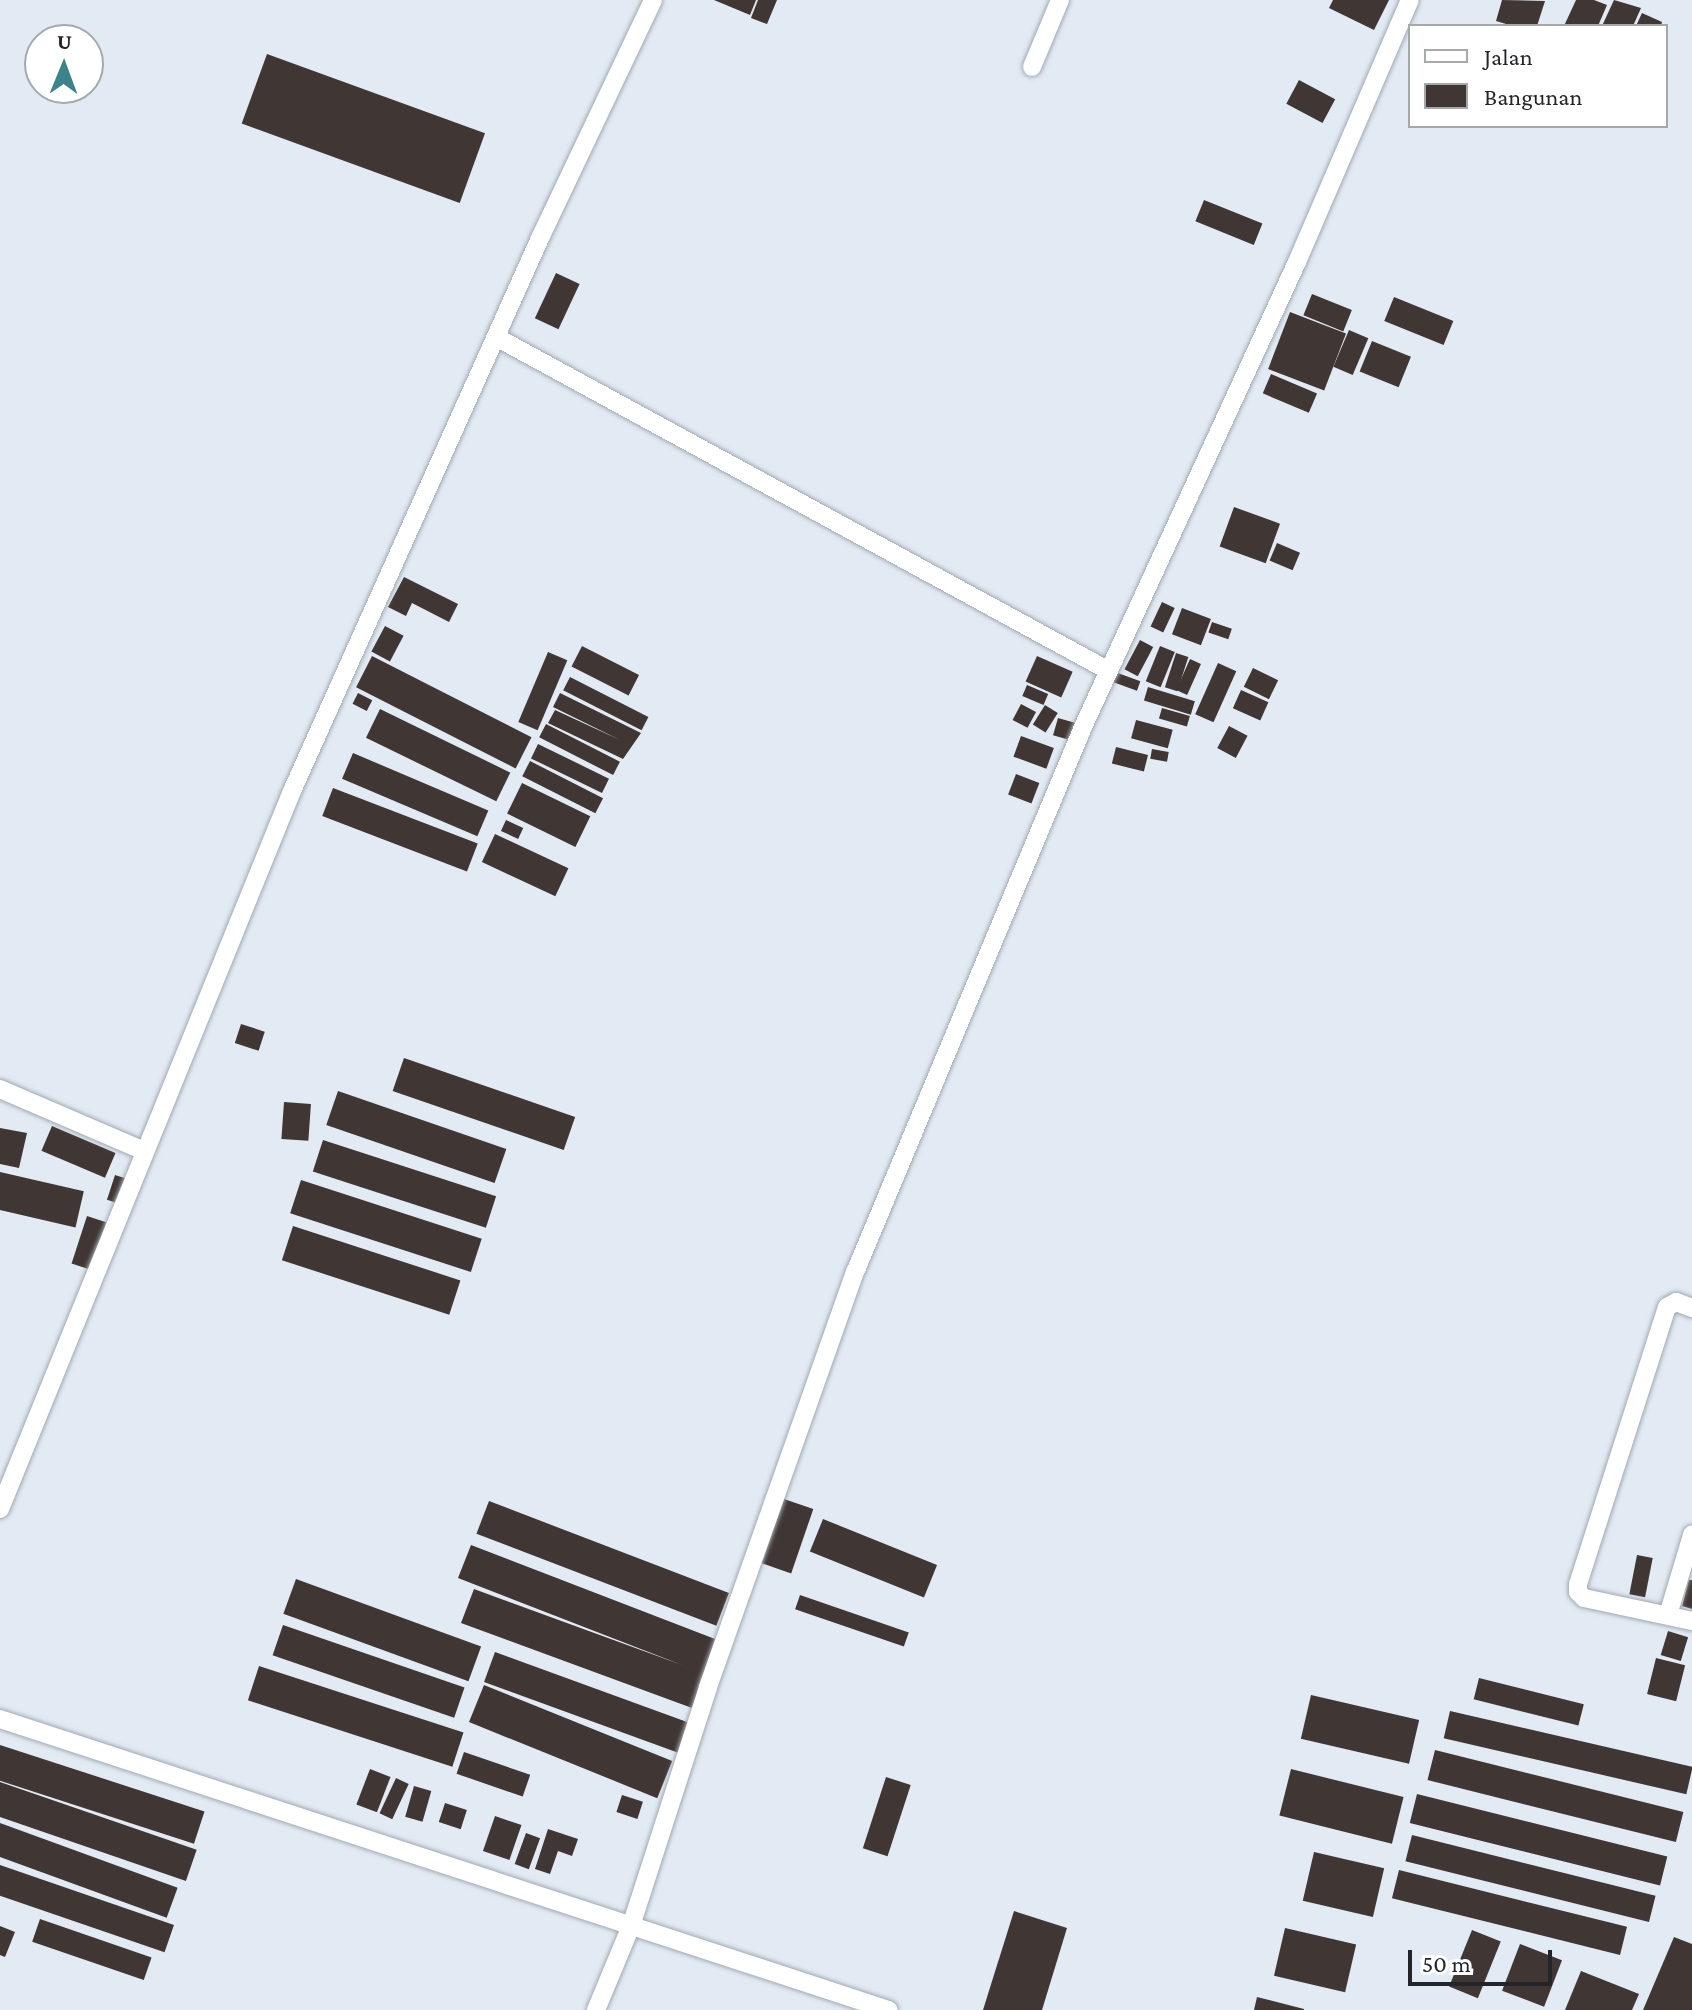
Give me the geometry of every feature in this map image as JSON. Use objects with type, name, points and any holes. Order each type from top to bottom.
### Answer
[{"type":"street","points":[[0,1509],[292,791],[496,337],[653,0]]},
{"type":"street","points":[[1032,67],[1060,0]]},
{"type":"street","points":[[596,2010],[631,1926],[708,1687],[856,1270],[1109,671],[1297,262],[1410,0]]},
{"type":"street","points":[[496,337],[1109,671]]},
{"type":"street","points":[[0,1089],[144,1151]]},
{"type":"street","points":[[1692,1308],[1676,1302],[1667,1307],[1578,1584],[1578,1592],[1584,1598],[1692,1621]]},
{"type":"street","points":[[1668,1615],[1692,1535]]},
{"type":"street","points":[[0,1719],[889,2010]]},
{"type":"building","points":[[714,0],[756,0],[750,15]]},
{"type":"building","points":[[758,0],[777,0],[767,24],[751,18]]},
{"type":"building","points":[[1333,0],[1389,0],[1374,30],[1329,8]]},
{"type":"building","points":[[1502,0],[1545,1],[1538,24],[1496,21]]},
{"type":"building","points":[[1576,0],[1594,0],[1607,5],[1599,24],[1565,24]]},
{"type":"building","points":[[1614,0],[1641,8],[1634,24],[1603,24]]},
{"type":"building","points":[[1642,13],[1662,22],[1662,24],[1637,24]]},
{"type":"building","points":[[267,54],[485,133],[460,203],[242,124]]},
{"type":"building","points":[[1299,80],[1335,99],[1323,123],[1286,104]]},
{"type":"building","points":[[1204,200],[1262,224],[1254,245],[1195,221]]},
{"type":"building","points":[[556,273],[580,284],[558,329],[535,318]]},
{"type":"building","points":[[1312,294],[1352,310],[1343,331],[1303,315]]},
{"type":"building","points":[[1394,297],[1453,321],[1444,345],[1384,321]]},
{"type":"building","points":[[1290,312],[1346,334],[1324,390],[1268,369]]},
{"type":"building","points":[[1349,330],[1368,338],[1353,375],[1333,367]]},
{"type":"building","points":[[1372,341],[1411,357],[1399,387],[1360,372]]},
{"type":"building","points":[[1271,374],[1317,394],[1309,413],[1263,393]]},
{"type":"building","points":[[1234,507],[1280,524],[1266,563],[1220,546]]},
{"type":"building","points":[[1277,543],[1300,553],[1293,570],[1270,560]]},
{"type":"building","points":[[404,577],[458,604],[449,622],[412,603],[406,616],[388,607]]},
{"type":"building","points":[[1162,602],[1175,608],[1163,632],[1151,626]]},
{"type":"building","points":[[1182,608],[1211,619],[1201,645],[1172,634]]},
{"type":"building","points":[[1212,622],[1232,629],[1228,639],[1208,632]]},
{"type":"building","points":[[385,626],[404,636],[390,661],[371,652]]},
{"type":"building","points":[[1140,640],[1153,647],[1138,676],[1125,669]]},
{"type":"building","points":[[582,646],[639,675],[629,696],[572,666]]},
{"type":"building","points":[[1160,646],[1175,652],[1161,687],[1146,681]]},
{"type":"building","points":[[548,652],[567,660],[538,730],[518,722]]},
{"type":"building","points":[[1176,653],[1188,657],[1177,691],[1165,687]]},
{"type":"building","points":[[372,656],[531,737],[516,768],[356,687]]},
{"type":"building","points":[[1037,656],[1073,672],[1061,697],[1026,682]]},
{"type":"building","points":[[1190,659],[1201,664],[1187,695],[1176,690]]},
{"type":"building","points":[[1218,663],[1236,671],[1213,722],[1195,714]]},
{"type":"building","points":[[1253,668],[1278,680],[1269,699],[1244,687]]},
{"type":"building","points":[[1115,672],[1140,681],[1137,691],[1112,681]]},
{"type":"building","points":[[570,677],[648,717],[642,730],[563,690]]},
{"type":"building","points":[[1027,685],[1048,694],[1043,705],[1022,696]]},
{"type":"building","points":[[1148,687],[1195,701],[1191,715],[1144,700]]},
{"type":"building","points":[[1241,690],[1268,702],[1260,720],[1233,708]]},
{"type":"building","points":[[358,693],[372,700],[367,711],[353,704]]},
{"type":"building","points":[[560,693],[641,733],[623,759],[548,723],[555,710],[620,740],[553,707]]},
{"type":"building","points":[[1021,704],[1036,712],[1028,728],[1013,720]]},
{"type":"building","points":[[1045,705],[1058,713],[1046,732],[1033,725]]},
{"type":"building","points":[[1162,708],[1190,716],[1187,727],[1159,719]]},
{"type":"building","points":[[380,709],[510,773],[496,801],[366,738]]},
{"type":"building","points":[[1058,718],[1079,724],[1074,741],[1053,735]]},
{"type":"building","points":[[1136,720],[1173,730],[1168,748],[1131,738]]},
{"type":"building","points":[[546,724],[620,762],[613,775],[539,737]]},
{"type":"building","points":[[1229,726],[1248,736],[1236,758],[1217,748]]},
{"type":"building","points":[[1021,736],[1054,748],[1046,769],[1013,757]]},
{"type":"building","points":[[538,744],[609,779],[602,793],[531,758]]},
{"type":"building","points":[[1116,747],[1148,755],[1144,771],[1112,763]]},
{"type":"building","points":[[1152,749],[1169,752],[1167,762],[1150,759]]},
{"type":"building","points":[[353,753],[488,810],[477,836],[342,779]]},
{"type":"building","points":[[530,761],[603,798],[595,813],[522,776]]},
{"type":"building","points":[[1016,774],[1039,783],[1031,803],[1008,795]]},
{"type":"building","points":[[522,783],[590,816],[575,847],[507,814]]},
{"type":"building","points":[[333,788],[478,844],[467,872],[322,816]]},
{"type":"building","points":[[506,820],[523,828],[518,839],[501,831]]},
{"type":"building","points":[[495,834],[568,868],[555,896],[482,862]]},
{"type":"building","points":[[241,1024],[265,1032],[259,1051],[235,1043]]},
{"type":"building","points":[[404,1058],[575,1117],[564,1150],[393,1091]]},
{"type":"building","points":[[338,1091],[506,1149],[495,1183],[326,1125]]},
{"type":"building","points":[[284,1102],[311,1104],[308,1141],[281,1139]]},
{"type":"building","points":[[52,1126],[116,1153],[105,1178],[41,1151]]},
{"type":"building","points":[[0,1128],[27,1133],[19,1168],[0,1164]]},
{"type":"building","points":[[323,1140],[496,1196],[486,1228],[313,1171]]},
{"type":"building","points":[[0,1172],[84,1191],[75,1227],[0,1210]]},
{"type":"building","points":[[115,1175],[127,1179],[119,1204],[107,1200]]},
{"type":"building","points":[[301,1180],[482,1239],[471,1272],[290,1213]]},
{"type":"building","points":[[87,1216],[106,1222],[91,1270],[72,1264]]},
{"type":"building","points":[[293,1226],[460,1280],[449,1315],[282,1260]]},
{"type":"building","points":[[784,1499],[813,1509],[791,1573],[762,1563]]},
{"type":"building","points":[[489,1501],[729,1593],[716,1626],[476,1534]]},
{"type":"building","points":[[823,1519],[937,1565],[924,1598],[810,1551]]},
{"type":"building","points":[[471,1545],[715,1639],[692,1708],[461,1623],[474,1589],[682,1665],[458,1578]]},
{"type":"building","points":[[1637,1555],[1653,1558],[1645,1597],[1629,1594]]},
{"type":"building","points":[[296,1579],[481,1646],[468,1681],[283,1614]]},
{"type":"building","points":[[1689,1580],[1692,1580],[1692,1609],[1682,1606]]},
{"type":"building","points":[[800,1595],[909,1632],[904,1647],[795,1609]]},
{"type":"building","points":[[283,1625],[465,1688],[454,1718],[273,1655]]},
{"type":"building","points":[[1668,1631],[1688,1637],[1681,1661],[1661,1655]]},
{"type":"building","points":[[495,1652],[690,1723],[680,1753],[484,1682]]},
{"type":"building","points":[[1656,1658],[1685,1665],[1676,1701],[1647,1694]]},
{"type":"building","points":[[259,1666],[463,1732],[452,1767],[248,1700]]},
{"type":"building","points":[[1479,1678],[1584,1704],[1578,1725],[1474,1699]]},
{"type":"building","points":[[484,1685],[672,1761],[657,1798],[469,1722]]},
{"type":"building","points":[[1311,1695],[1419,1720],[1409,1764],[1301,1739]]},
{"type":"building","points":[[1450,1711],[1692,1767],[1686,1794],[1444,1738]]},
{"type":"building","points":[[0,1745],[204,1811],[194,1844],[0,1781]]},
{"type":"building","points":[[1435,1750],[1683,1812],[1676,1842],[1428,1780]]},
{"type":"building","points":[[464,1752],[530,1775],[523,1797],[457,1774]]},
{"type":"building","points":[[370,1769],[391,1777],[377,1812],[356,1804]]},
{"type":"building","points":[[1291,1769],[1404,1797],[1392,1844],[1279,1816]]},
{"type":"building","points":[[886,1777],[911,1785],[888,1856],[863,1848]]},
{"type":"building","points":[[396,1778],[409,1784],[392,1819],[380,1813]]},
{"type":"building","points":[[0,1782],[197,1850],[186,1881],[0,1817]]},
{"type":"building","points":[[414,1786],[431,1791],[422,1822],[405,1817]]},
{"type":"building","points":[[1417,1794],[1667,1856],[1660,1886],[1410,1823]]},
{"type":"building","points":[[622,1795],[643,1802],[637,1819],[616,1812]]},
{"type":"building","points":[[445,1803],[467,1810],[461,1829],[439,1822]]},
{"type":"building","points":[[495,1816],[521,1825],[509,1860],[483,1851]]},
{"type":"building","points":[[0,1823],[178,1888],[167,1918],[0,1857]]},
{"type":"building","points":[[548,1829],[578,1839],[572,1856],[558,1851],[550,1874],[535,1869]]},
{"type":"building","points":[[526,1833],[540,1838],[529,1869],[515,1864]]},
{"type":"building","points":[[1412,1835],[1656,1896],[1649,1922],[1405,1861]]},
{"type":"building","points":[[1314,1852],[1384,1868],[1373,1917],[1303,1901]]},
{"type":"building","points":[[0,1865],[174,1925],[165,1952],[0,1896]]},
{"type":"building","points":[[1399,1870],[1627,1927],[1620,1955],[1392,1898]]},
{"type":"building","points":[[1014,1911],[1067,1928],[1042,2010],[983,2010]]},
{"type":"building","points":[[40,1919],[152,1957],[144,1980],[32,1942]]},
{"type":"building","points":[[0,1926],[15,1932],[5,1957],[0,1955]]},
{"type":"building","points":[[1285,1928],[1356,1944],[1345,1992],[1274,1976]]},
{"type":"building","points":[[1472,1930],[1501,1942],[1478,1998],[1449,1987]]},
{"type":"building","points":[[1674,1937],[1692,1944],[1692,2010],[1643,2010]]},
{"type":"building","points":[[1520,1944],[1562,1960],[1544,2007],[1502,1991]]},
{"type":"building","points":[[1581,1971],[1639,1994],[1632,2010],[1565,2010]]},
{"type":"building","points":[[1257,1997],[1304,2009],[1304,2010],[1254,2010]]}]
